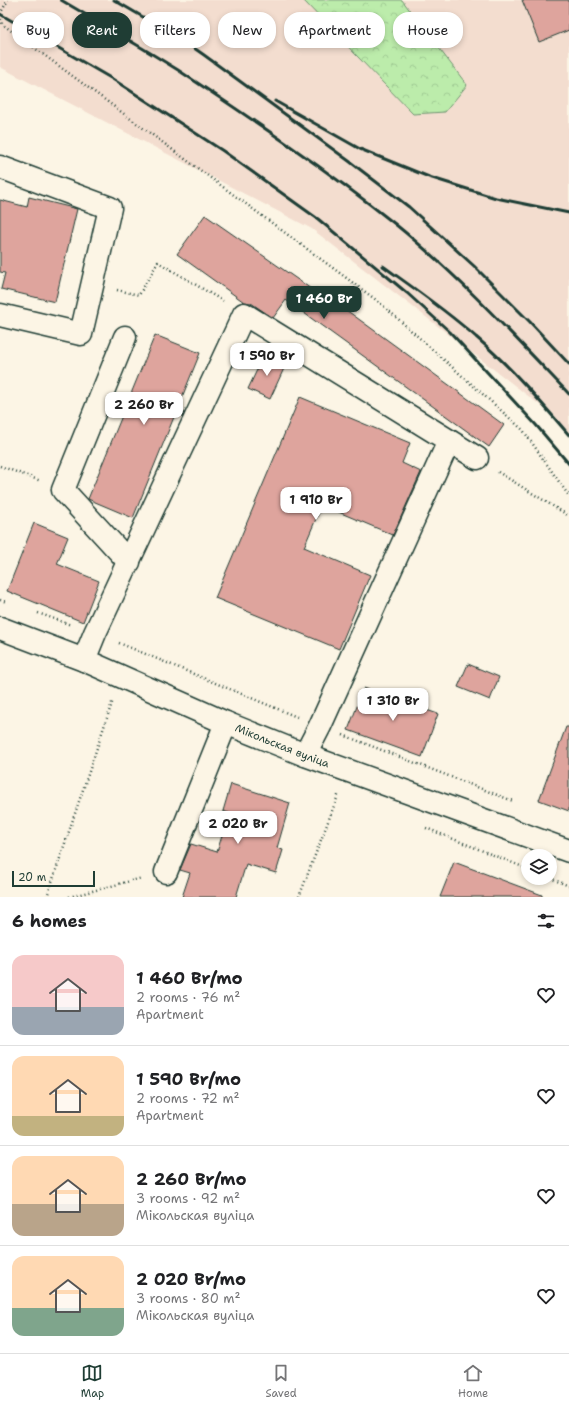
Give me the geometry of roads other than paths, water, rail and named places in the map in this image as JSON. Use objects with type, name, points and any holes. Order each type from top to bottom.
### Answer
[{"type":"street","points":[[0,167],[110,208],[80,334],[0,315]]},
{"type":"street","points":[[84,660],[95,633],[244,314],[477,458]]},
{"type":"street","points":[[125,337],[63,490],[129,562]]},
{"type":"street","points":[[305,755],[320,726],[449,441]]},
{"type":"street","name":"Мікольская вуліца","points":[[0,628],[84,660],[226,723],[305,755],[569,851]]},
{"type":"street","points":[[166,872],[226,723]]},
{"type":"railway","points":[[61,0],[178,70],[288,145],[395,224],[463,285],[569,394]]},
{"type":"railway","points":[[114,0],[184,41],[204,55],[349,161],[409,207],[474,266],[530,322],[569,364]]},
{"type":"railway","points":[[0,14],[114,80],[223,151],[318,219],[407,293],[450,332],[536,425],[569,464]]},
{"type":"railway","points":[[275,101],[360,149],[429,177],[496,198],[569,213]]},
{"type":"railway","points":[[383,266],[442,309],[489,348],[547,409],[569,435]]}]
